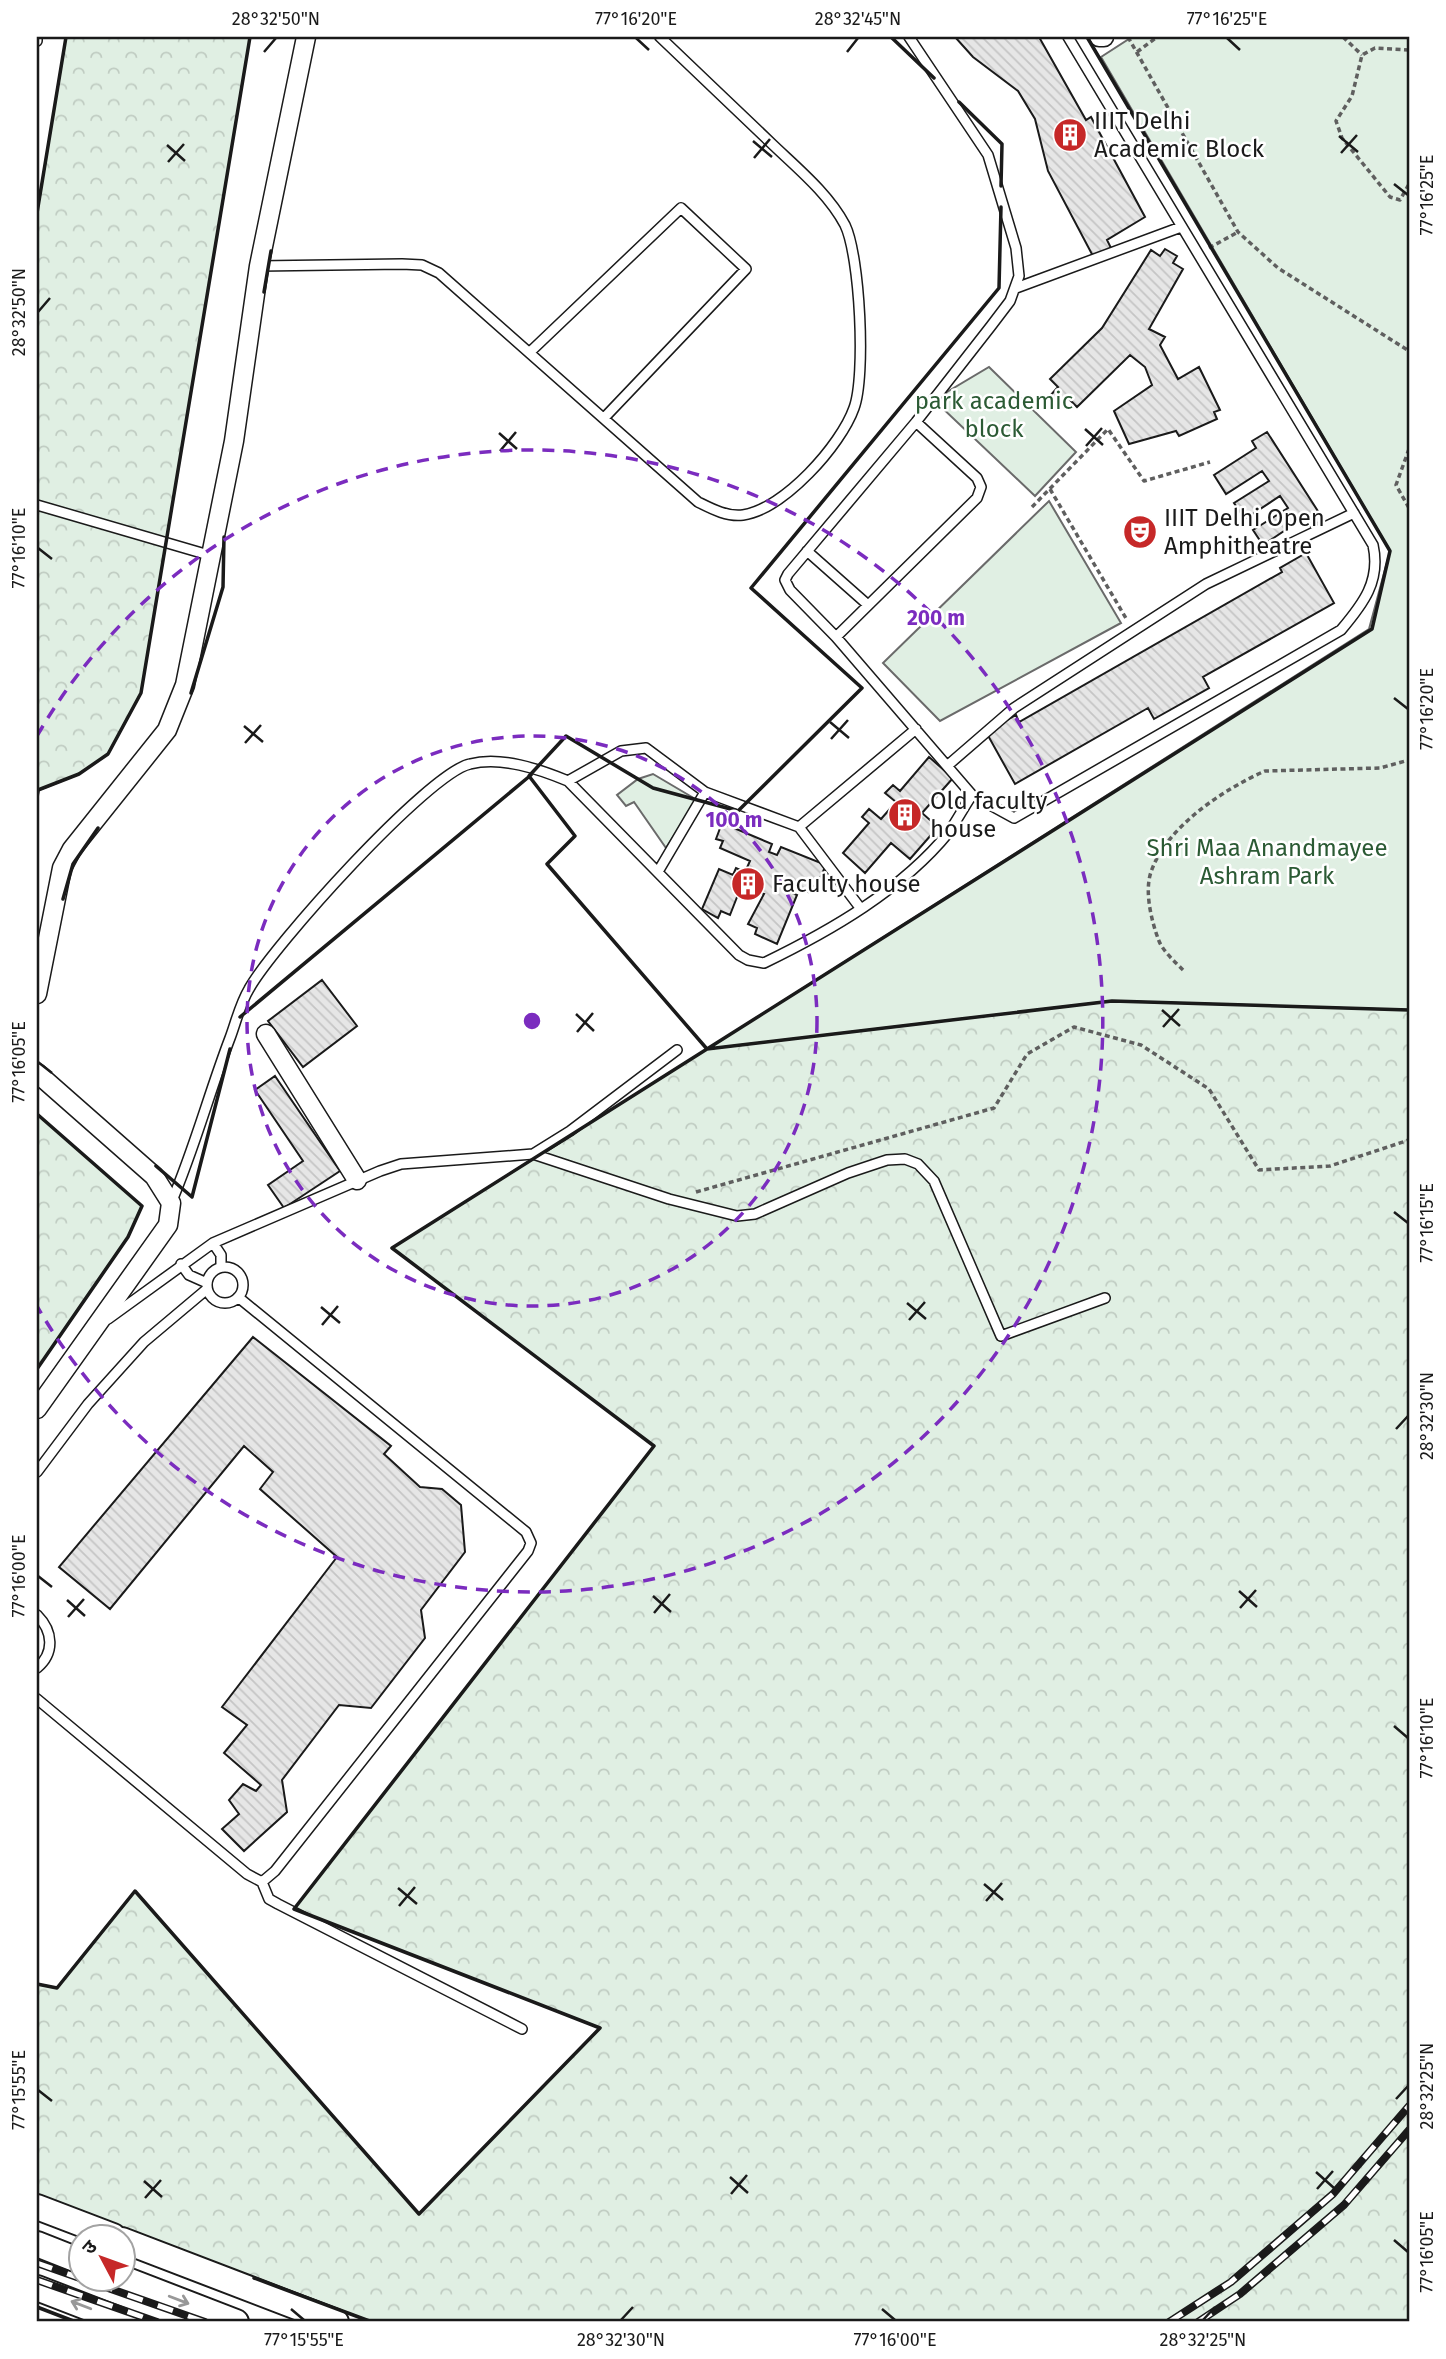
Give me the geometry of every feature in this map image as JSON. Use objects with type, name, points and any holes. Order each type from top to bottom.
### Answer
[{"type":"street","points":[[37,994],[62,868],[72,849],[167,730],[178,705],[212,556],[234,441],[259,266],[306,37]]},
{"type":"street","points":[[267,1034],[358,1180]]},
{"type":"street","points":[[37,1073],[154,1176],[172,1203],[168,1225],[37,1409]]},
{"type":"street","points":[[37,2207],[76,2222]]},
{"type":"street","points":[[37,2244],[66,2255]]},
{"type":"street","points":[[136,2245],[336,2322]]},
{"type":"street","points":[[136,2283],[236,2322]]},
{"type":"street","points":[[37,2288],[125,2322]]},
{"type":"lane","points":[[259,266],[422,265],[459,287],[698,502],[718,512],[743,515],[774,504],[824,457],[846,428],[855,406],[859,382],[856,270],[846,227],[815,186],[660,37]]},
{"type":"lane","points":[[909,37],[988,155],[1016,248],[1019,276],[1016,288],[997,319],[785,580],[790,590],[836,637],[972,795],[1014,818],[1341,630],[1365,602],[1374,581],[1376,559],[1373,545],[1068,37]]},
{"type":"lane","points":[[530,352],[681,208],[746,269],[604,418]]},
{"type":"lane","points":[[1016,288],[1181,227]]},
{"type":"lane","points":[[836,637],[977,498],[981,487],[970,470],[916,422]]},
{"type":"lane","points":[[37,505],[212,556]]},
{"type":"lane","points":[[947,766],[1014,708],[1206,584],[1354,513]]},
{"type":"lane","points":[[807,551],[869,606]]},
{"type":"lane","points":[[799,827],[916,729]]},
{"type":"lane","points":[[568,781],[621,751],[646,748],[705,792],[799,827],[861,909]]},
{"type":"lane","points":[[172,1203],[248,990],[270,958],[404,810],[456,768],[487,762],[539,769],[568,781],[659,870],[739,954],[764,963],[861,909],[925,856],[949,831],[972,795]]},
{"type":"lane","points":[[659,870],[705,792]]},
{"type":"lane","points":[[533,1154],[580,1124],[677,1050]]},
{"type":"lane","points":[[93,1331],[213,1243],[358,1180],[401,1164],[533,1154],[669,1199],[725,1214],[755,1214],[848,1173],[887,1160],[905,1159],[918,1164],[934,1181],[1001,1336],[1105,1298]]},
{"type":"lane","points":[[213,1243],[221,1255],[221,1267]]},
{"type":"lane","points":[[37,1472],[88,1404],[144,1342],[207,1286],[212,1273],[221,1267],[232,1268],[240,1276],[243,1286],[238,1297],[229,1302],[218,1301],[207,1286],[188,1275],[181,1264]]},
{"type":"lane","points":[[238,1297],[526,1532],[531,1543],[412,1698],[268,1879],[262,1882]]},
{"type":"lane","points":[[37,1615],[45,1624],[50,1646],[47,1657],[37,1668]]},
{"type":"lane","points":[[37,1699],[252,1878],[262,1882],[269,1899],[522,2029]]},
{"type":"path","points":[[1128,37],[1238,232],[1278,268],[1409,351]]},
{"type":"path","points":[[1137,52],[1157,37]]},
{"type":"path","points":[[1343,37],[1362,55]]},
{"type":"path","points":[[1409,50],[1375,48],[1362,55],[1352,96],[1336,121],[1336,130],[1390,197],[1400,200],[1409,184]]},
{"type":"path","points":[[1198,253],[1238,232]]},
{"type":"path","points":[[1032,507],[1108,429],[1144,481],[1210,462]]},
{"type":"path","points":[[1409,449],[1396,485],[1409,508]]},
{"type":"path","points":[[1050,489],[1134,631]]},
{"type":"path","points":[[1183,970],[1160,943],[1148,896],[1151,873],[1162,852],[1195,815],[1265,771],[1380,768],[1409,760]]},
{"type":"path","points":[[669,1199],[994,1108],[1027,1054],[1074,1027],[1141,1045],[1209,1089],[1259,1170],[1330,1166],[1409,1140]]},
{"type":"green space","points":[[66,37],[250,37],[141,693],[108,754],[79,774],[39,790],[37,798],[37,213]]},
{"type":"green space","name":"Shri Maa Anandmayee Ashram Park","points":[[1132,37],[1409,37],[1409,1010],[1112,1001],[707,1049],[1369,629],[1390,551],[1101,57]]},
{"type":"green space","name":"park academic block","points":[[989,367],[1076,452],[1035,496],[937,403],[947,392]]},
{"type":"green space","points":[[1049,501],[1121,623],[940,721],[883,663]]},
{"type":"green space","points":[[653,774],[697,800],[666,848],[634,802],[626,806],[617,795],[638,779]]},
{"type":"green space","points":[[1112,1001],[1409,1010],[1409,2322],[372,2322],[136,2233],[136,2222],[108,2222],[37,2195],[37,1984],[57,1988],[135,1891],[419,2214],[600,2028],[294,1909],[654,1446],[392,1248],[707,1049]]},
{"type":"green space","points":[[37,1114],[142,1206],[128,1237],[37,1369]]},
{"type":"building","name":"IIIT Delhi Academic Block","points":[[955,37],[1039,37],[1086,120],[1091,117],[1145,217],[1107,240],[1111,248],[1094,258],[1048,171],[1035,119],[1018,91],[973,57]]},
{"type":"building","points":[[1165,249],[1177,256],[1173,263],[1183,269],[1149,329],[1165,337],[1160,345],[1178,379],[1199,367],[1220,410],[1214,412],[1217,419],[1179,436],[1176,431],[1129,444],[1114,411],[1152,385],[1145,367],[1130,355],[1077,407],[1066,396],[1057,405],[1049,397],[1058,387],[1050,379],[1102,328],[1151,250],[1160,256]]},
{"type":"building","points":[[1267,432],[1323,519],[1311,527],[1305,517],[1263,545],[1253,530],[1288,508],[1280,496],[1245,519],[1234,503],[1269,481],[1262,471],[1226,494],[1214,475],[1256,448],[1252,441]]},
{"type":"building","points":[[1306,553],[1334,603],[1203,677],[1209,688],[1154,719],[1148,708],[1015,784],[986,732],[1016,715],[1019,722],[1282,572],[1280,568]]},
{"type":"building","name":"Old faculty house","points":[[929,757],[953,778],[922,813],[938,827],[910,859],[891,843],[865,873],[843,853],[869,823],[862,817],[869,809],[881,819],[896,802],[885,793],[893,785],[900,791]]},
{"type":"building","name":"Faculty house","points":[[722,823],[772,844],[769,852],[777,855],[781,847],[826,865],[816,887],[811,885],[808,892],[782,881],[781,883],[789,886],[787,891],[797,895],[777,944],[755,934],[757,928],[748,924],[764,894],[760,893],[763,886],[759,885],[753,898],[739,892],[730,915],[721,911],[718,918],[702,909],[719,869],[733,875],[736,868],[745,872],[750,861],[720,848],[723,841],[716,839]]},
{"type":"building","points":[[322,980],[357,1026],[303,1067],[268,1021]]},
{"type":"building","points":[[275,1076],[340,1171],[284,1208],[268,1185],[303,1161],[255,1090]]},
{"type":"building","points":[[253,1337],[391,1446],[384,1454],[420,1487],[442,1489],[461,1505],[465,1552],[421,1610],[425,1638],[371,1708],[339,1705],[282,1780],[287,1812],[244,1851],[222,1829],[239,1814],[229,1800],[243,1784],[256,1791],[261,1785],[224,1753],[247,1725],[222,1707],[337,1557],[260,1489],[273,1472],[244,1446],[110,1609],[59,1567]]},
{"type":"railway","points":[[1169,2322],[1231,2282],[1333,2194],[1409,2106]]},
{"type":"railway","points":[[1198,2322],[1240,2294],[1344,2205],[1409,2130]]},
{"type":"railway","points":[[37,2263],[205,2322]]},
{"type":"railway","points":[[37,2280],[157,2322]]},
{"type":"wall","points":[[37,213],[66,37]]},
{"type":"wall","points":[[37,798],[38,790],[79,774],[108,754],[141,693],[250,37]]},
{"type":"wall","points":[[891,37],[934,78]]},
{"type":"wall","points":[[1001,207],[999,288],[751,588],[862,688],[738,811],[653,788],[566,736],[529,776],[575,836],[547,864],[707,1049],[1372,629],[1390,551],[1087,37]]},
{"type":"wall","points":[[959,102],[1002,144],[1001,186]]},
{"type":"wall","points":[[264,292],[271,251]]},
{"type":"wall","points":[[191,693],[223,587],[224,537]]},
{"type":"wall","points":[[240,1017],[531,775]]},
{"type":"wall","points":[[63,899],[73,864],[98,828]]},
{"type":"wall","points":[[37,1984],[57,1988],[135,1891],[419,2214],[600,2028],[294,1909],[654,1446],[392,1248],[707,1049],[1112,1001],[1409,1010]]},
{"type":"wall","points":[[156,1166],[192,1197],[230,1049]]},
{"type":"wall","points":[[37,1114],[142,1206],[128,1237],[37,1369]]},
{"type":"wall","points":[[254,2278],[372,2322]]},
{"type":"wall","points":[[37,2307],[76,2322]]},
{"type":"place","name":"IIIT Delhi Academic Block","points":[[1070,135]]},
{"type":"place","name":"IIIT Delhi Open Amphitheatre","points":[[1140,532]]},
{"type":"place","name":"Old faculty house","points":[[905,815]]},
{"type":"place","name":"Faculty house","points":[[748,884]]}]
